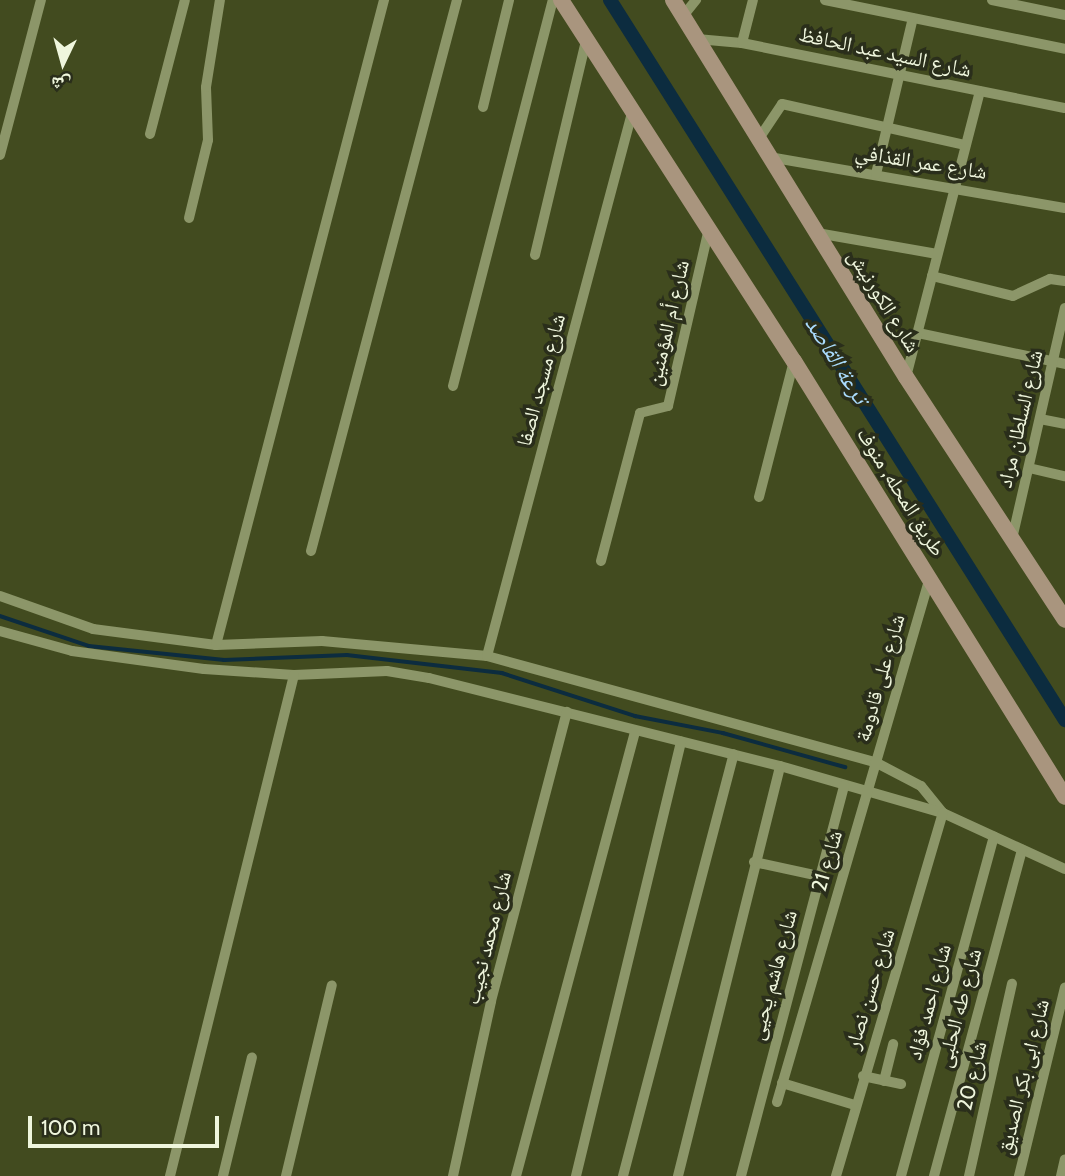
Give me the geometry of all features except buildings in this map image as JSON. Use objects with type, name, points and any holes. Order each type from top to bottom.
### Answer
[{"type":"main road","name":"طريق المحله, منوف","points":[[561,0],[930,576],[1065,797]]},
{"type":"main road","name":"شارع الكورنيش","points":[[673,0],[906,377],[1065,620]]},
{"type":"street","points":[[0,155],[41,0]]},
{"type":"street","points":[[150,135],[185,0]]},
{"type":"street","points":[[189,218],[208,140],[206,87],[220,0]]},
{"type":"street","points":[[216,645],[384,0]]},
{"type":"street","points":[[311,551],[457,0]]},
{"type":"street","points":[[483,107],[509,0]]},
{"type":"street","points":[[453,386],[553,0]]},
{"type":"street","points":[[683,16],[696,0]]},
{"type":"street","points":[[742,43],[752,0]]},
{"type":"street","points":[[825,0],[1065,49]]},
{"type":"street","points":[[992,0],[1065,15]]},
{"type":"street","points":[[876,174],[914,18]]},
{"type":"street","name":"شارع السيد عبد الحافظ","points":[[697,39],[742,43],[1065,108]]},
{"type":"street","points":[[535,255],[586,41]]},
{"type":"street","points":[[906,377],[980,91]]},
{"type":"street","points":[[758,140],[782,104],[965,145]]},
{"type":"street","name":"شارع مسجد الصفا","points":[[487,656],[632,113]]},
{"type":"street","name":"شارع عمر القذافي","points":[[769,157],[954,186],[1065,208]]},
{"type":"street","name":"شارع أم المؤمنين","points":[[601,561],[640,413],[668,406],[708,233]]},
{"type":"street","points":[[817,233],[937,254]]},
{"type":"street","points":[[932,276],[1013,296],[1050,279],[1065,281]]},
{"type":"street","name":"شارع السلطان مراد","points":[[1012,539],[1062,331],[1065,308]]},
{"type":"street","points":[[918,333],[1065,364]]},
{"type":"street","points":[[759,497],[794,361]]},
{"type":"street","points":[[1040,419],[1065,424]]},
{"type":"street","points":[[1028,468],[1065,476]]},
{"type":"street","name":"شارع على قادومة","points":[[867,792],[930,576]]},
{"type":"street","points":[[0,596],[93,629],[216,645],[322,641],[487,656],[875,762],[921,786],[943,813]]},
{"type":"street","points":[[0,631],[116,659],[294,675],[387,671],[734,754],[943,813],[1065,869]]},
{"type":"street","points":[[170,1176],[294,675]]},
{"type":"street","name":"شارع محمد نجيب","points":[[453,1176],[491,1001],[567,712]]},
{"type":"street","points":[[516,1176],[635,732]]},
{"type":"street","points":[[576,1176],[681,741]]},
{"type":"street","points":[[623,1176],[734,754]]},
{"type":"street","points":[[678,1176],[780,766]]},
{"type":"street","name":"شارع هاشم يحيى","points":[[741,1176],[844,785]]},
{"type":"street","name":"شارع 21","points":[[777,1102],[867,792]]},
{"type":"street","name":"شارع حسن نصار","points":[[836,1176],[863,1076],[943,813]]},
{"type":"street","name":"شارع احمد فؤاد","points":[[901,1176],[994,837]]},
{"type":"street","name":"شارع طه الحلبى","points":[[934,1176],[1022,850]]},
{"type":"street","points":[[754,862],[819,876]]},
{"type":"street","name":"شارع 20","points":[[969,1176],[1012,984]]},
{"type":"street","points":[[286,1176],[332,985]]},
{"type":"street","name":"شارع ابى بكر الصديق","points":[[1019,1176],[1065,988]]},
{"type":"street","points":[[884,1081],[893,1044]]},
{"type":"street","points":[[223,1176],[252,1057]]},
{"type":"street","points":[[863,1076],[901,1084]]},
{"type":"street","points":[[782,1083],[855,1105]]},
{"type":"street","points":[[1061,1176],[1065,1159]]},
{"type":"waterway","name":"ترعة القاصد","points":[[610,0],[1065,720]]},
{"type":"waterway","points":[[0,616],[89,646],[224,660],[347,655],[502,673],[635,716],[723,733],[845,767]]}]
